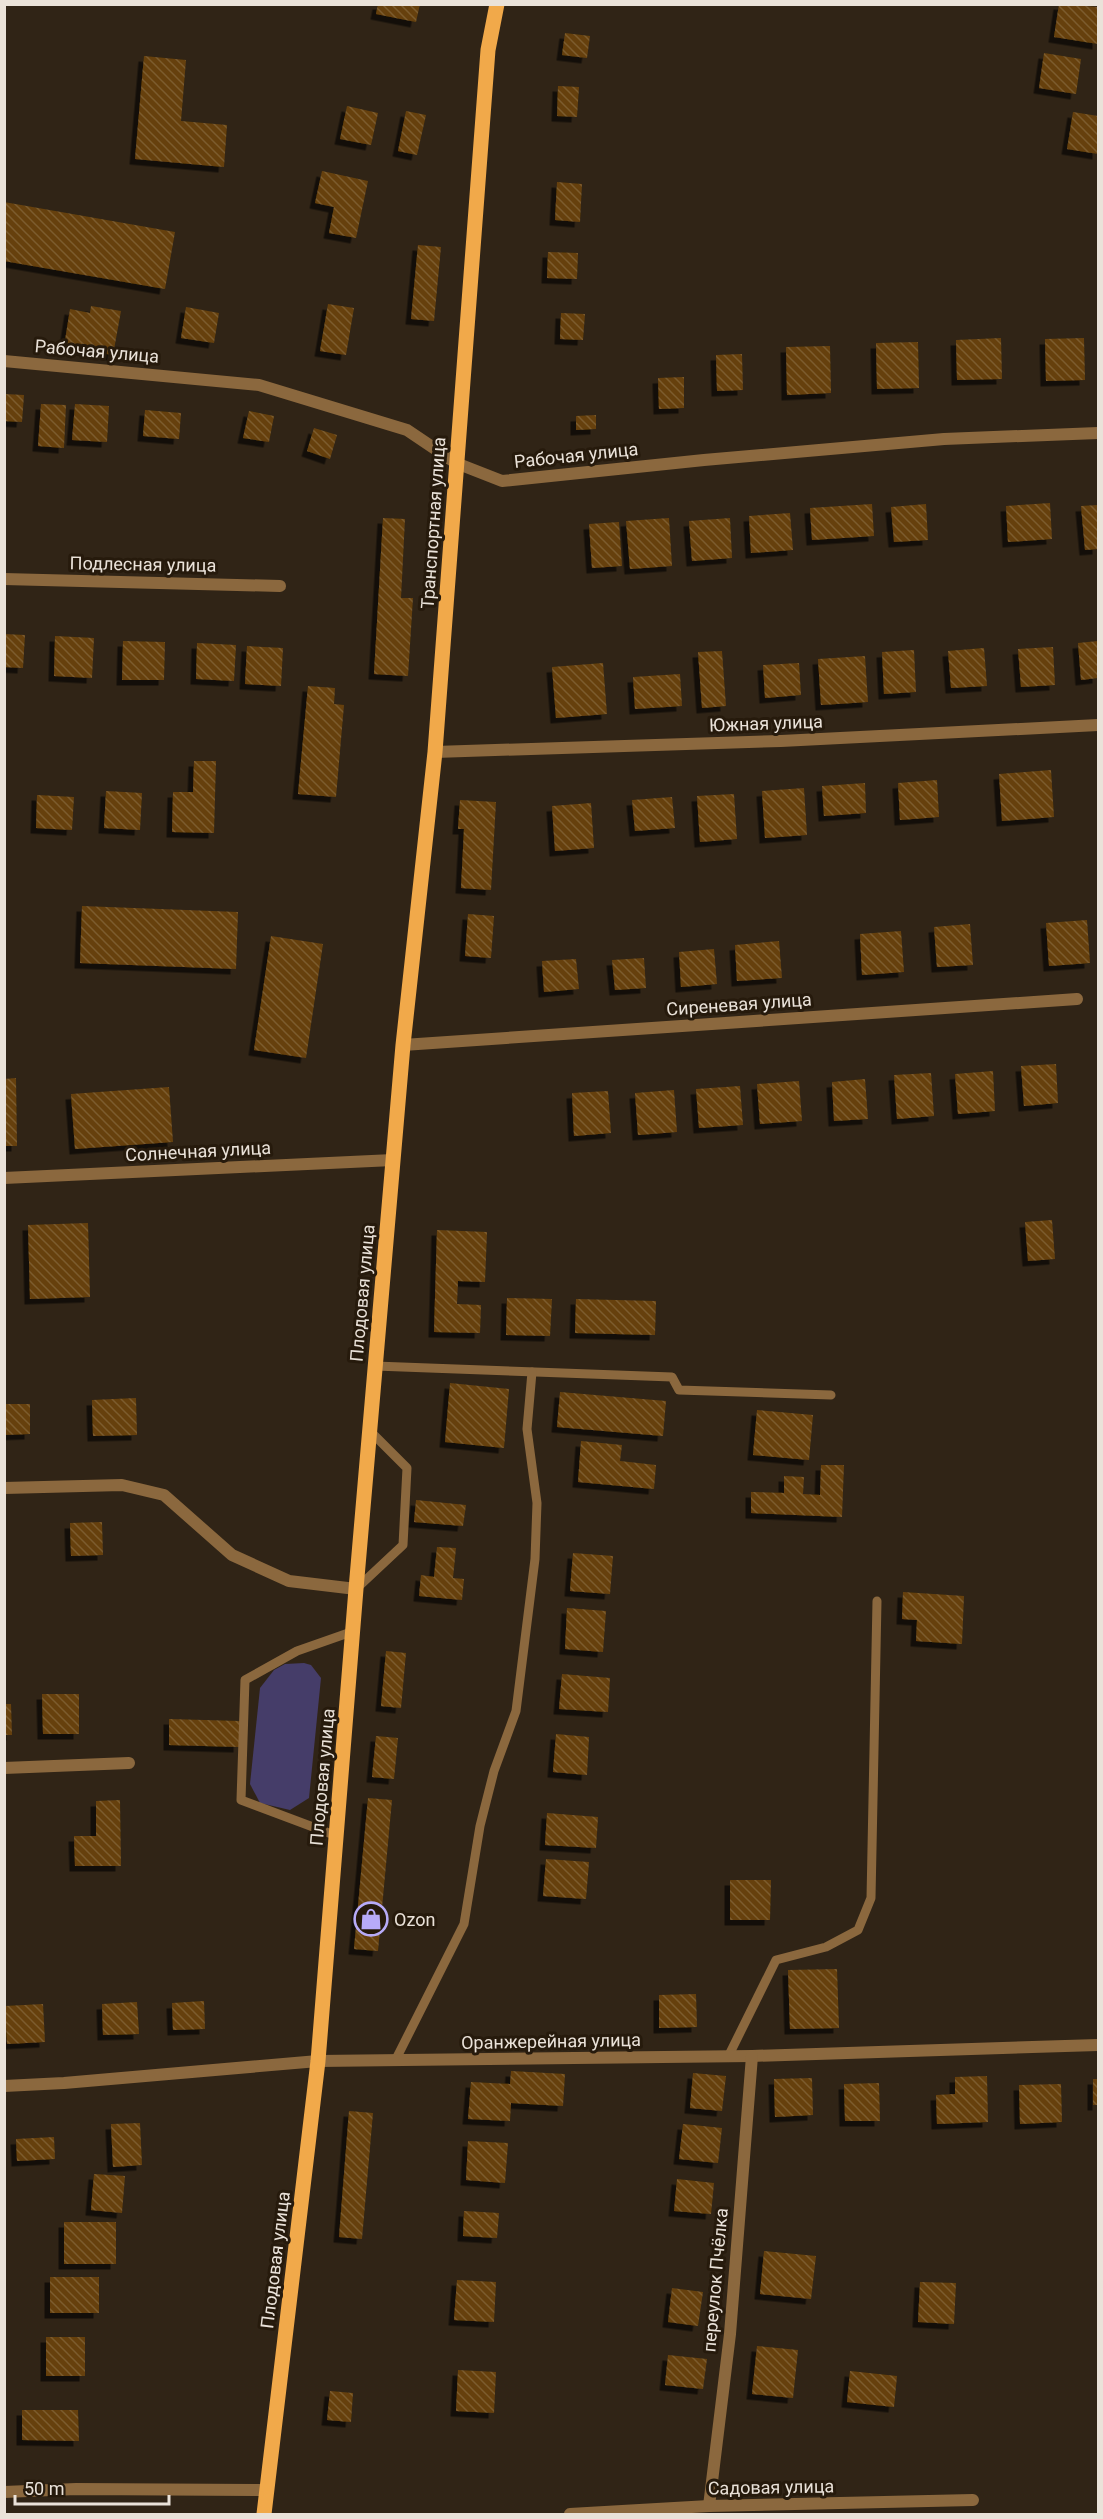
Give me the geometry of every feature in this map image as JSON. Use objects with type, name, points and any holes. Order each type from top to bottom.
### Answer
[{"type":"main road","name":"Транспортная улица","points":[[403,1045],[435,752],[488,50],[497,4]]},
{"type":"main road","name":"Плодовая улица","points":[[265,2513],[318,2061],[403,1045]]},
{"type":"street","name":"Рабочая улица","points":[[4,361],[259,385],[407,430],[456,463],[502,481],[933,440],[1098,433]]},
{"type":"street","name":"Подлесная улица","points":[[4,579],[280,586]]},
{"type":"street","name":"Южная улица","points":[[435,752],[781,741],[1098,725]]},
{"type":"street","name":"Сиреневая улица","points":[[403,1045],[1077,999]]},
{"type":"street","name":"Солнечная улица","points":[[4,1178],[393,1160]]},
{"type":"street","points":[[4,1488],[122,1485],[164,1495],[232,1555],[290,1581],[356,1589]]},
{"type":"street","points":[[4,1768],[129,1763]]},
{"type":"street","name":"Оранжерейная улица","points":[[4,2086],[318,2061],[728,2057],[1098,2045]]},
{"type":"street","name":"переулок Пчёлка","points":[[709,2506],[730,2334],[752,2056]]},
{"type":"street","points":[[4,2492],[76,2489],[268,2490]]},
{"type":"street","name":"Садовая улица","points":[[570,2514],[709,2506],[973,2500]]},
{"type":"lane","points":[[375,1366],[672,1377],[679,1390],[831,1395]]},
{"type":"lane","points":[[395,2061],[464,1924],[480,1826],[494,1771],[516,1711],[535,1559],[537,1503],[527,1430],[532,1372]]},
{"type":"lane","points":[[356,1589],[403,1545],[407,1468],[370,1431]]},
{"type":"lane","points":[[728,2057],[776,1960],[826,1947],[858,1930],[871,1898],[877,1601]]},
{"type":"lane","points":[[337,1836],[241,1800],[244,1680],[297,1652],[354,1631]]},
{"type":"shaded area","points":[[285,1664],[311,1665],[321,1678],[309,1798],[290,1810],[260,1803],[250,1784],[260,1688],[274,1670]]},
{"type":"building","points":[[378,4],[420,4],[416,22],[376,14]]},
{"type":"building","points":[[1059,4],[1098,7],[1098,44],[1054,37]]},
{"type":"building","points":[[565,33],[590,36],[587,58],[562,55]]},
{"type":"building","points":[[1044,53],[1081,59],[1076,94],[1039,88]]},
{"type":"building","points":[[144,56],[186,60],[181,121],[227,125],[224,167],[135,159]]},
{"type":"building","points":[[558,86],[579,87],[577,117],[557,116]]},
{"type":"building","points":[[347,106],[378,113],[371,145],[340,139]]},
{"type":"building","points":[[406,111],[426,115],[417,155],[398,151]]},
{"type":"building","points":[[1073,112],[1098,116],[1098,154],[1067,149]]},
{"type":"building","points":[[322,171],[368,181],[356,238],[329,233],[334,207],[315,203]]},
{"type":"building","points":[[557,182],[582,184],[580,222],[555,220]]},
{"type":"building","points":[[4,202],[175,232],[165,289],[4,261]]},
{"type":"building","points":[[418,245],[441,247],[434,321],[411,319]]},
{"type":"building","points":[[548,252],[578,253],[577,279],[547,278]]},
{"type":"building","points":[[328,304],[354,308],[346,355],[320,351]]},
{"type":"building","points":[[91,306],[121,311],[113,355],[64,347],[70,309],[90,313]]},
{"type":"building","points":[[186,307],[219,313],[214,343],[181,338]]},
{"type":"building","points":[[561,313],[585,314],[583,340],[560,339]]},
{"type":"building","points":[[1001,338],[1002,379],[957,380],[956,340]]},
{"type":"building","points":[[1084,338],[1085,380],[1046,381],[1045,339]]},
{"type":"building","points":[[918,342],[919,388],[877,389],[876,343]]},
{"type":"building","points":[[830,346],[831,393],[787,395],[786,347]]},
{"type":"building","points":[[742,354],[743,390],[717,391],[716,355]]},
{"type":"building","points":[[684,377],[684,408],[659,409],[658,378]]},
{"type":"building","points":[[5,394],[24,395],[22,422],[4,421]]},
{"type":"building","points":[[41,404],[66,405],[64,448],[38,446]]},
{"type":"building","points":[[75,404],[109,406],[107,442],[72,440]]},
{"type":"building","points":[[145,410],[181,413],[179,439],[143,436]]},
{"type":"building","points":[[249,411],[274,416],[269,442],[243,438]]},
{"type":"building","points":[[596,415],[596,429],[576,430],[576,416]]},
{"type":"building","points":[[314,428],[337,435],[330,459],[307,451]]},
{"type":"building","points":[[1050,503],[1052,539],[1008,542],[1006,506]]},
{"type":"building","points":[[872,504],[874,536],[812,540],[810,508]]},
{"type":"building","points":[[926,504],[928,540],[894,542],[891,507]]},
{"type":"building","points":[[1098,505],[1098,549],[1085,550],[1081,506]]},
{"type":"building","points":[[790,513],[793,550],[751,553],[749,516]]},
{"type":"building","points":[[383,518],[405,519],[401,598],[413,598],[408,676],[374,674]]},
{"type":"building","points":[[669,518],[672,566],[630,569],[626,521]]},
{"type":"building","points":[[730,518],[732,558],[692,561],[689,521]]},
{"type":"building","points":[[619,522],[622,566],[592,568],[589,524]]},
{"type":"building","points":[[4,634],[25,635],[23,668],[4,667]]},
{"type":"building","points":[[55,636],[94,638],[92,678],[54,676]]},
{"type":"building","points":[[123,641],[165,642],[164,680],[122,680]]},
{"type":"building","points":[[1098,641],[1098,678],[1081,680],[1078,643]]},
{"type":"building","points":[[197,643],[236,645],[234,681],[196,679]]},
{"type":"building","points":[[247,646],[283,648],[281,686],[245,684]]},
{"type":"building","points":[[1053,647],[1055,685],[1021,687],[1018,649]]},
{"type":"building","points":[[984,648],[987,686],[951,688],[948,651]]},
{"type":"building","points":[[914,650],[916,692],[884,694],[882,652]]},
{"type":"building","points":[[722,651],[726,706],[702,708],[698,652]]},
{"type":"building","points":[[865,656],[868,702],[821,705],[818,659]]},
{"type":"building","points":[[603,663],[607,714],[556,718],[552,667]]},
{"type":"building","points":[[799,663],[801,695],[765,698],[763,665]]},
{"type":"building","points":[[680,674],[682,706],[635,709],[633,677]]},
{"type":"building","points":[[308,686],[335,688],[334,704],[344,705],[336,797],[298,794]]},
{"type":"building","points":[[194,761],[216,761],[214,833],[172,832],[173,792],[193,792]]},
{"type":"building","points":[[1051,770],[1054,817],[1002,821],[999,774]]},
{"type":"building","points":[[937,780],[939,817],[900,820],[898,783]]},
{"type":"building","points":[[865,783],[866,813],[824,816],[822,786]]},
{"type":"building","points":[[804,788],[807,835],[765,838],[762,791]]},
{"type":"building","points":[[106,791],[142,793],[140,830],[104,828]]},
{"type":"building","points":[[734,794],[737,839],[700,842],[697,796]]},
{"type":"building","points":[[37,795],[74,797],[72,830],[36,828]]},
{"type":"building","points":[[672,797],[675,828],[635,831],[632,800]]},
{"type":"building","points":[[460,800],[496,802],[491,890],[461,888],[464,829],[458,829]]},
{"type":"building","points":[[591,803],[594,848],[555,851],[552,806]]},
{"type":"building","points":[[82,906],[238,912],[236,969],[80,963]]},
{"type":"building","points":[[468,914],[494,916],[491,958],[465,956]]},
{"type":"building","points":[[1087,920],[1090,963],[1049,966],[1046,923]]},
{"type":"building","points":[[970,924],[973,965],[937,967],[934,927]]},
{"type":"building","points":[[901,931],[904,972],[862,975],[860,934]]},
{"type":"building","points":[[271,936],[323,944],[306,1058],[254,1050]]},
{"type":"building","points":[[779,941],[782,978],[737,981],[735,945]]},
{"type":"building","points":[[714,949],[717,984],[681,987],[679,952]]},
{"type":"building","points":[[644,958],[646,988],[615,990],[612,960]]},
{"type":"building","points":[[576,959],[579,989],[544,992],[542,961]]},
{"type":"building","points":[[1056,1064],[1058,1103],[1024,1106],[1021,1066]]},
{"type":"building","points":[[993,1071],[995,1111],[958,1114],[955,1074]]},
{"type":"building","points":[[931,1073],[934,1116],[897,1119],[894,1075]]},
{"type":"building","points":[[16,1078],[17,1146],[4,1146],[4,1079]]},
{"type":"building","points":[[865,1079],[868,1119],[834,1121],[832,1082]]},
{"type":"building","points":[[799,1081],[802,1121],[760,1124],[757,1084]]},
{"type":"building","points":[[740,1086],[743,1125],[699,1128],[696,1089]]},
{"type":"building","points":[[169,1087],[173,1142],[75,1149],[71,1094]]},
{"type":"building","points":[[674,1090],[677,1132],[638,1135],[635,1093]]},
{"type":"building","points":[[608,1091],[611,1133],[574,1136],[572,1093]]},
{"type":"building","points":[[1052,1220],[1055,1259],[1028,1261],[1025,1222]]},
{"type":"building","points":[[88,1223],[90,1297],[30,1299],[28,1225]]},
{"type":"building","points":[[437,1230],[487,1232],[485,1282],[458,1281],[457,1304],[481,1305],[480,1333],[434,1332]]},
{"type":"building","points":[[507,1298],[552,1299],[550,1336],[506,1335]]},
{"type":"building","points":[[576,1299],[656,1301],[655,1335],[575,1333]]},
{"type":"building","points":[[450,1383],[509,1389],[504,1448],[445,1442]]},
{"type":"building","points":[[560,1392],[666,1401],[663,1436],[557,1427]]},
{"type":"building","points":[[136,1398],[137,1435],[93,1436],[92,1400]]},
{"type":"building","points":[[4,1404],[30,1404],[30,1434],[4,1435]]},
{"type":"building","points":[[757,1410],[813,1415],[809,1460],[753,1455]]},
{"type":"building","points":[[581,1441],[622,1445],[620,1461],[656,1465],[654,1489],[578,1482]]},
{"type":"building","points":[[821,1465],[844,1465],[842,1517],[751,1513],[751,1492],[784,1493],[784,1476],[804,1477],[803,1494],[820,1495]]},
{"type":"building","points":[[416,1500],[466,1505],[463,1526],[414,1522]]},
{"type":"building","points":[[102,1522],[103,1555],[71,1556],[70,1523]]},
{"type":"building","points":[[437,1547],[456,1548],[453,1578],[464,1579],[462,1600],[419,1596],[421,1575],[434,1577]]},
{"type":"building","points":[[573,1553],[613,1556],[610,1594],[570,1591]]},
{"type":"building","points":[[903,1592],[964,1596],[962,1644],[916,1641],[917,1620],[902,1619]]},
{"type":"building","points":[[567,1608],[606,1611],[603,1652],[565,1649]]},
{"type":"building","points":[[386,1651],[406,1653],[401,1708],[381,1706]]},
{"type":"building","points":[[562,1674],[610,1678],[608,1712],[559,1709]]},
{"type":"building","points":[[42,1694],[79,1694],[79,1734],[43,1734]]},
{"type":"building","points":[[4,1704],[11,1704],[12,1735],[4,1735]]},
{"type":"building","points":[[169,1719],[240,1721],[239,1747],[169,1745]]},
{"type":"building","points":[[556,1734],[589,1737],[587,1775],[553,1772]]},
{"type":"building","points":[[376,1736],[398,1738],[394,1779],[372,1777]]},
{"type":"building","points":[[368,1798],[392,1800],[378,1951],[354,1949]]},
{"type":"building","points":[[120,1800],[121,1866],[75,1866],[74,1836],[96,1836],[96,1801]]},
{"type":"building","points":[[547,1813],[598,1817],[596,1848],[545,1845]]},
{"type":"building","points":[[546,1859],[589,1862],[586,1899],[543,1896]]},
{"type":"building","points":[[730,1880],[771,1880],[770,1920],[730,1920]]},
{"type":"building","points":[[837,1969],[839,2028],[790,2029],[788,1970]]},
{"type":"building","points":[[696,1994],[697,2027],[659,2028],[659,1995]]},
{"type":"building","points":[[204,2001],[205,2029],[173,2030],[172,2003]]},
{"type":"building","points":[[137,2002],[139,2034],[103,2035],[102,2004]]},
{"type":"building","points":[[43,2004],[45,2042],[7,2044],[5,2006]]},
{"type":"building","points":[[511,2071],[565,2074],[563,2106],[511,2103],[510,2121],[468,2119],[471,2082],[510,2084]]},
{"type":"building","points":[[693,2073],[726,2076],[722,2111],[690,2108]]},
{"type":"building","points":[[987,2076],[988,2122],[937,2124],[936,2095],[955,2094],[955,2077]]},
{"type":"building","points":[[812,2078],[813,2115],[775,2117],[774,2079]]},
{"type":"building","points":[[1093,2079],[1098,2079],[1098,2105],[1093,2105]]},
{"type":"building","points":[[879,2083],[880,2121],[845,2121],[844,2084]]},
{"type":"building","points":[[1061,2084],[1062,2122],[1020,2124],[1019,2085]]},
{"type":"building","points":[[349,2111],[373,2113],[362,2239],[339,2237]]},
{"type":"building","points":[[140,2123],[142,2165],[113,2167],[111,2124]]},
{"type":"building","points":[[683,2124],[722,2128],[718,2163],[679,2159]]},
{"type":"building","points":[[54,2137],[55,2159],[17,2161],[16,2139]]},
{"type":"building","points":[[468,2141],[508,2143],[505,2183],[466,2180]]},
{"type":"building","points":[[94,2174],[125,2176],[122,2213],[91,2210]]},
{"type":"building","points":[[677,2179],[714,2183],[711,2214],[674,2211]]},
{"type":"building","points":[[464,2211],[499,2213],[497,2238],[463,2236]]},
{"type":"building","points":[[64,2222],[116,2222],[116,2264],[64,2264]]},
{"type":"building","points":[[764,2251],[816,2256],[811,2299],[760,2294]]},
{"type":"building","points":[[50,2277],[99,2277],[99,2313],[50,2313]]},
{"type":"building","points":[[457,2280],[496,2282],[494,2322],[454,2320]]},
{"type":"building","points":[[920,2282],[956,2283],[954,2324],[918,2322]]},
{"type":"building","points":[[672,2288],[703,2292],[698,2326],[668,2322]]},
{"type":"building","points":[[46,2337],[85,2337],[85,2376],[46,2376]]},
{"type":"building","points":[[757,2346],[798,2350],[793,2398],[752,2394]]},
{"type":"building","points":[[668,2355],[707,2359],[703,2389],[665,2385]]},
{"type":"building","points":[[458,2370],[496,2372],[494,2413],[456,2411]]},
{"type":"building","points":[[850,2371],[897,2376],[894,2407],[847,2402]]},
{"type":"building","points":[[330,2391],[353,2393],[351,2422],[327,2420]]},
{"type":"building","points":[[22,2410],[78,2410],[79,2441],[22,2440]]},
{"type":"place","name":"Ozon","points":[[371,1919]]}]
